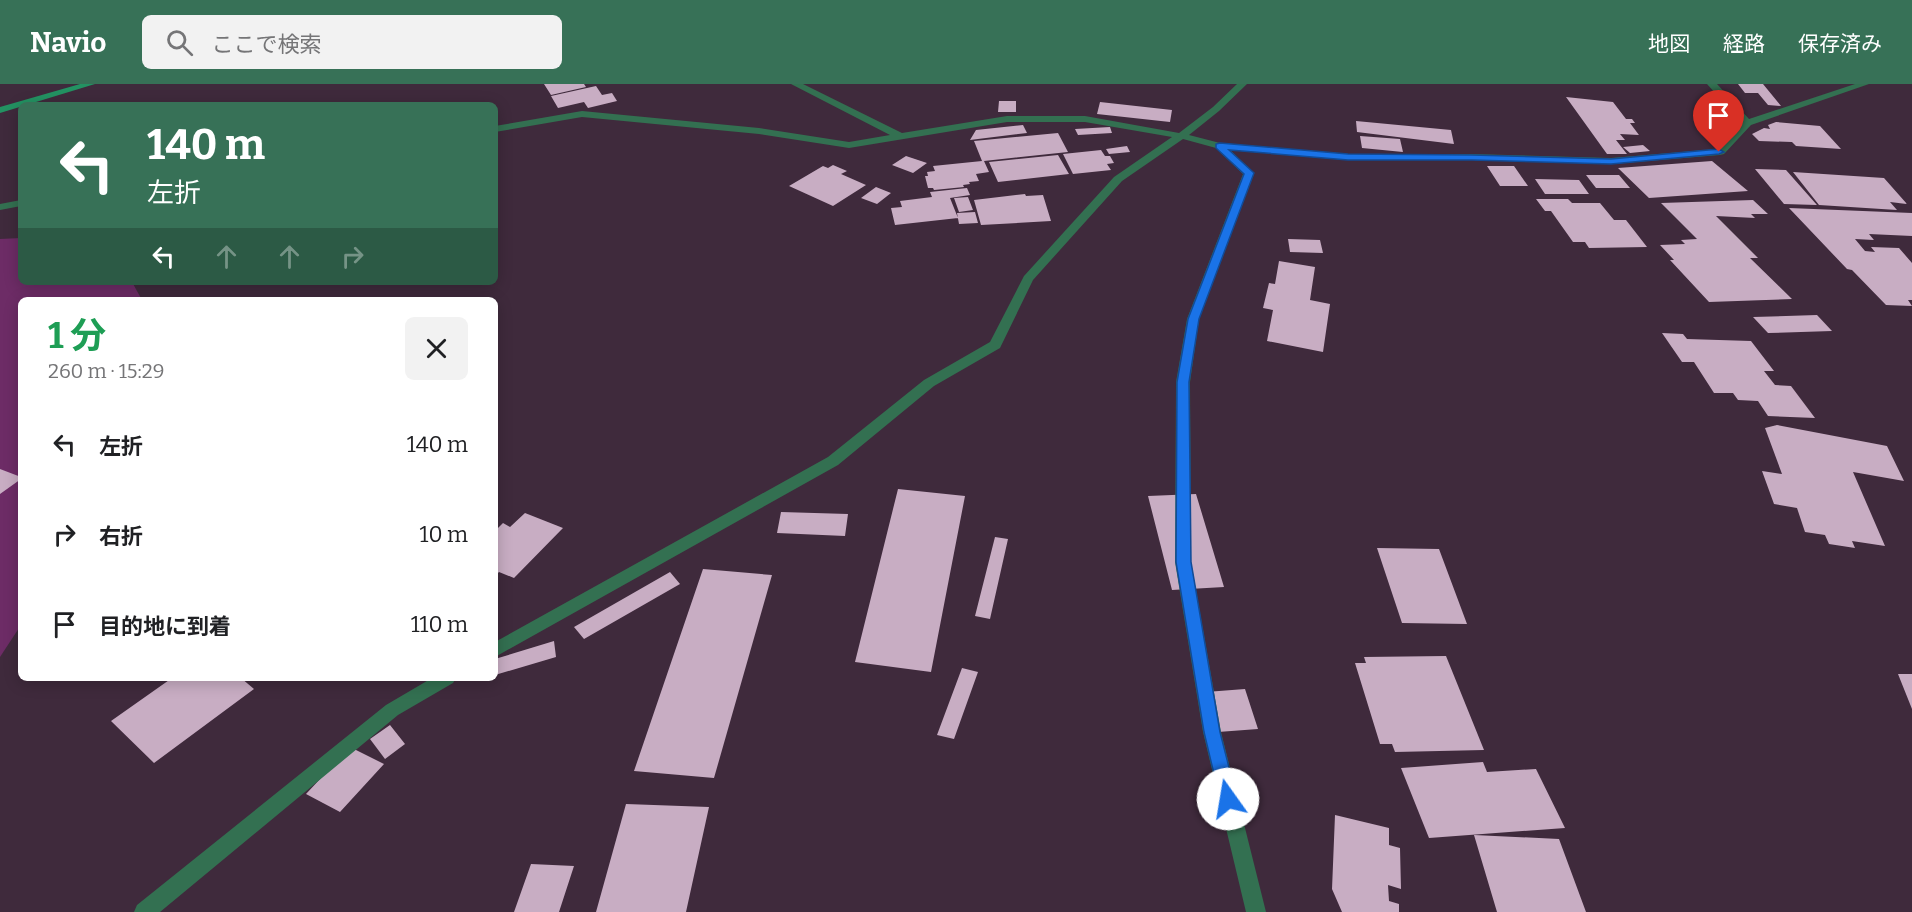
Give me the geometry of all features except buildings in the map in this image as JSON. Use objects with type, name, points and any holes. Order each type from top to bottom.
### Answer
[{"type":"street","points":[[28,102],[90,84]]},
{"type":"street","points":[[796,84],[900,136]]},
{"type":"street","points":[[498,648],[833,461],[929,383],[995,345],[1029,279],[1118,179],[1181,136],[1216,109],[1242,84]]},
{"type":"street","points":[[1712,84],[1747,123]]},
{"type":"street","points":[[498,128],[582,114],[759,131],[849,145],[1007,119],[1085,119],[1181,136],[1220,146],[1348,157],[1472,157],[1611,161],[1719,152],[1747,123],[1864,84]]},
{"type":"street","points":[[0,110],[18,105]]},
{"type":"street","points":[[1220,146],[1249,173],[1193,319],[1183,382],[1184,562],[1212,732],[1256,912]]},
{"type":"street","points":[[0,207],[18,204]]},
{"type":"street","points":[[144,912],[392,710],[442,681]]},
{"type":"shaded area","points":[[18,238],[18,285],[134,285],[140,297],[18,297],[18,630],[0,657],[0,239]]},
{"type":"route","points":[[1228,799],[1212,732],[1184,562],[1183,382],[1193,319],[1249,173],[1220,146],[1348,157],[1472,157],[1611,161],[1719,152]]}]
